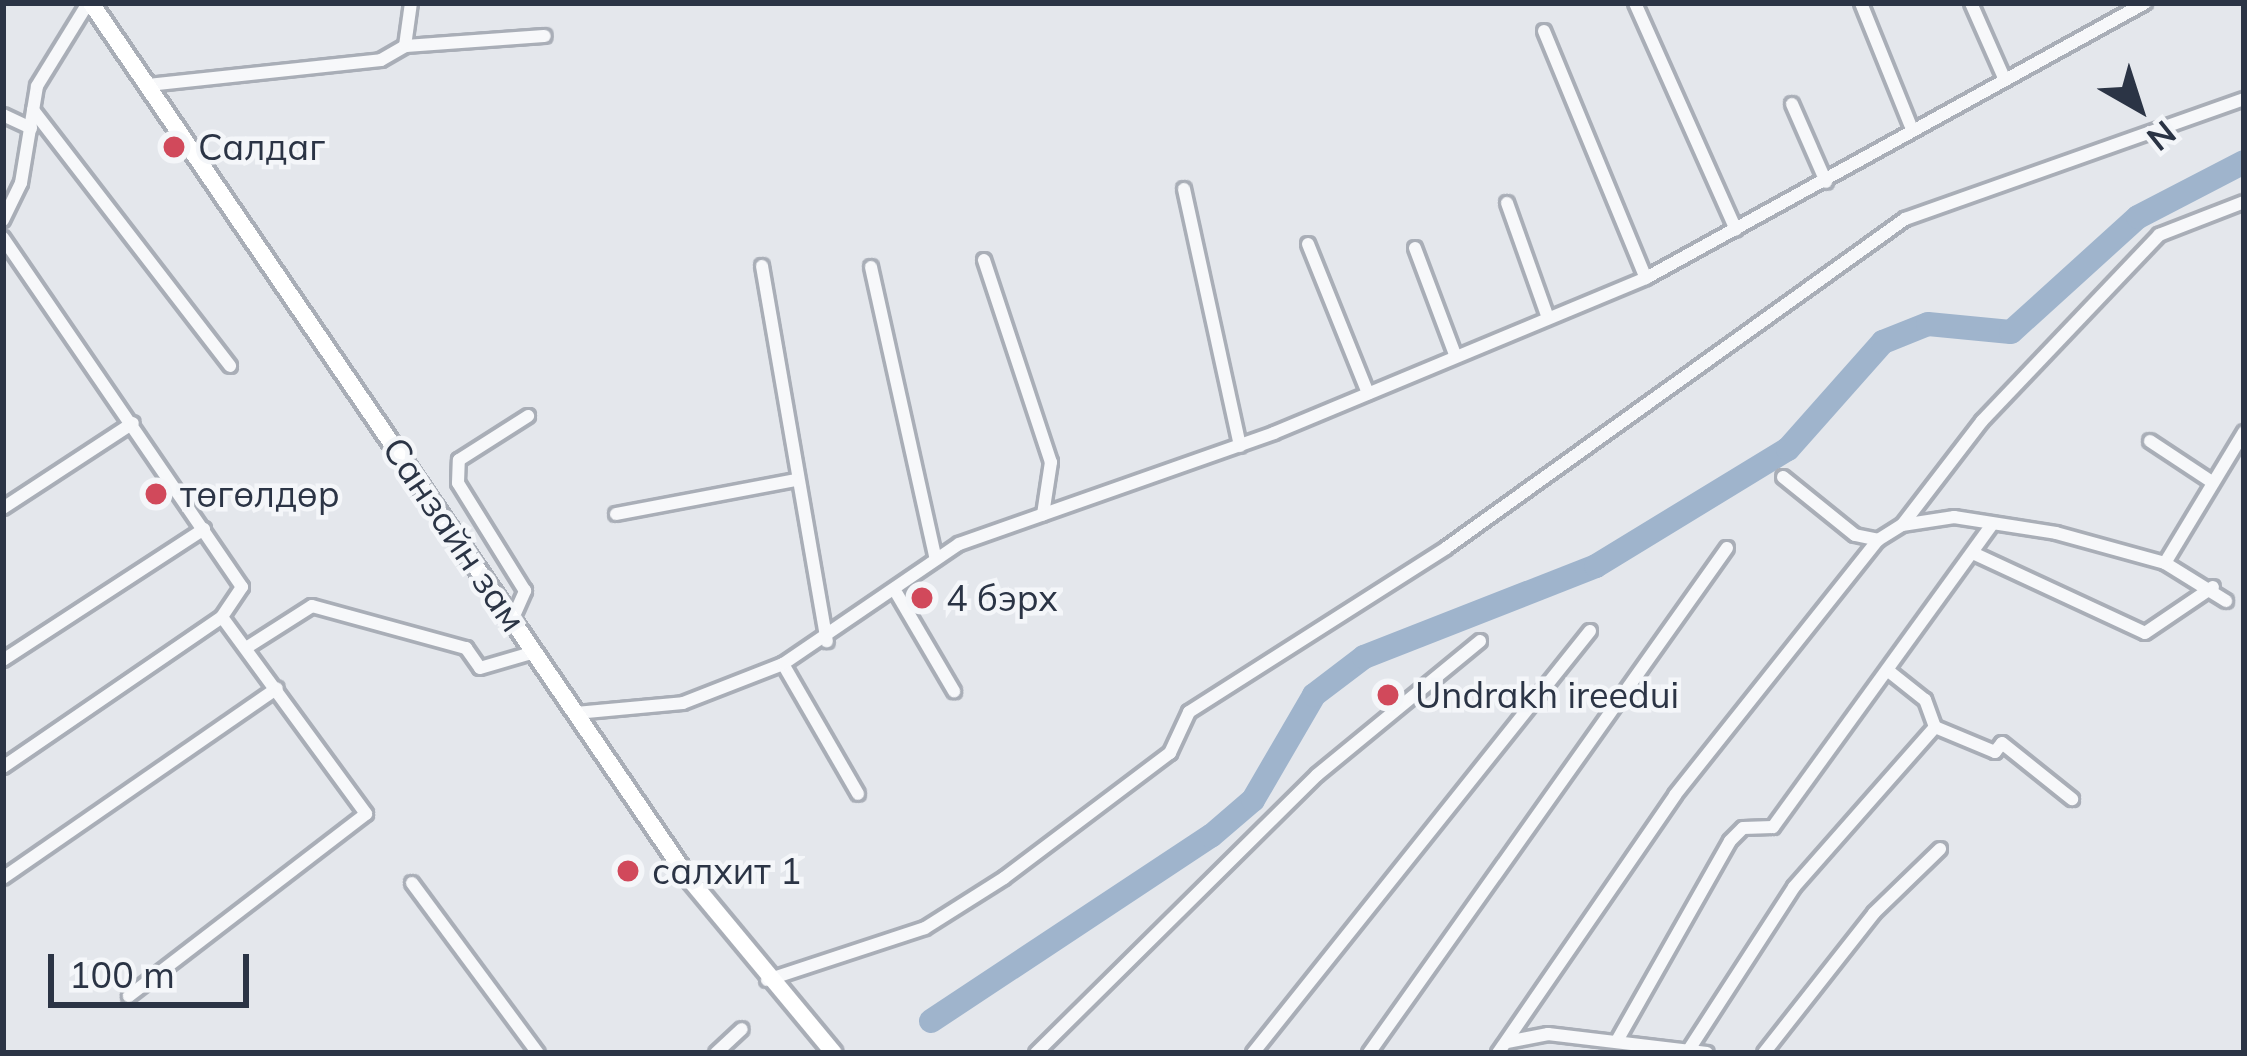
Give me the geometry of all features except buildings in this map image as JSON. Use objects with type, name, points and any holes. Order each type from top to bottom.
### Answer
[{"type":"main road","name":"Санзайн зам","points":[[90,3],[576,713],[766,980],[833,1053]]},
{"type":"street","points":[[3,220],[33,110],[90,3]]},
{"type":"street","points":[[405,46],[411,3]]},
{"type":"street","points":[[1635,3],[1736,230]]},
{"type":"street","points":[[1861,3],[1910,124]]},
{"type":"street","points":[[1971,3],[2005,80]]},
{"type":"street","points":[[576,713],[683,703],[783,664],[897,594],[936,559],[1043,514],[1240,446],[1646,278],[1882,155],[1910,124],[2005,80],[2145,3]]},
{"type":"street","points":[[1544,32],[1646,278]]},
{"type":"street","points":[[148,85],[380,60],[405,46],[545,36]]},
{"type":"street","points":[[766,980],[823,970],[925,928],[1004,878],[1170,753],[1190,712],[1446,548],[1905,219],[2244,99]]},
{"type":"street","points":[[1792,104],[1826,182]]},
{"type":"street","points":[[33,110],[230,366]]},
{"type":"street","points":[[3,115],[31,128]]},
{"type":"street","points":[[1184,189],[1240,446]]},
{"type":"street","points":[[1502,1047],[1675,795],[1878,540],[1902,525],[1982,422],[2159,235],[2244,202]]},
{"type":"street","points":[[1508,203],[1548,319]]},
{"type":"street","points":[[3,238],[242,587],[222,617],[3,767]]},
{"type":"street","points":[[1308,244],[1368,393]]},
{"type":"street","points":[[1415,248],[1456,357]]},
{"type":"street","points":[[984,260],[1051,462],[1043,514]]},
{"type":"street","points":[[763,266],[826,641]]},
{"type":"street","points":[[871,267],[936,559]]},
{"type":"street","points":[[513,618],[525,591],[458,483],[459,460],[529,416]]},
{"type":"street","points":[[3,508],[133,423]]},
{"type":"street","points":[[2165,562],[2209,480],[2244,432]]},
{"type":"street","points":[[2150,441],[2209,480]]},
{"type":"street","points":[[1784,477],[1855,535],[1878,540]]},
{"type":"street","points":[[616,514],[796,480]]},
{"type":"street","points":[[1902,525],[1992,525],[2165,562],[2213,587],[2226,601]]},
{"type":"street","points":[[1618,1040],[1736,832],[1773,826],[1891,674],[1992,525]]},
{"type":"street","points":[[3,660],[204,529]]},
{"type":"street","points":[[1369,1053],[1727,548]]},
{"type":"street","points":[[1975,554],[2145,632],[2213,587]]},
{"type":"street","points":[[897,594],[955,691]]},
{"type":"street","points":[[246,648],[312,606],[466,648],[480,668],[535,652]]},
{"type":"street","points":[[129,996],[366,814],[222,617]]},
{"type":"street","points":[[1252,1053],[1590,631]]},
{"type":"street","points":[[1036,1053],[1300,791],[1480,641]]},
{"type":"street","points":[[783,664],[859,794]]},
{"type":"street","points":[[1891,674],[1925,700],[1935,727],[1995,752],[2002,742],[2072,799]]},
{"type":"street","points":[[3,878],[277,688]]},
{"type":"street","points":[[1690,1048],[1794,887],[1935,727]]},
{"type":"street","points":[[1764,1053],[1940,849]]},
{"type":"street","points":[[412,883],[538,1053]]},
{"type":"street","points":[[716,1053],[742,1029]]},
{"type":"street","points":[[1502,1047],[1618,1040],[1707,1053]]},
{"type":"waterway","points":[[931,1021],[1211,836],[1253,800],[1314,695],[1364,657],[1596,566],[1788,449],[1883,342],[1928,324],[2011,332],[2138,217],[2244,162]]},
{"type":"place","name":"Салдаг","points":[[174,147]]},
{"type":"place","name":"төгөлдөр","points":[[156,494]]},
{"type":"place","name":"4 бэрх","points":[[922,598]]},
{"type":"place","name":"Undrakh ireedui","points":[[1388,695]]},
{"type":"place","name":"салхит 1","points":[[628,871]]}]
